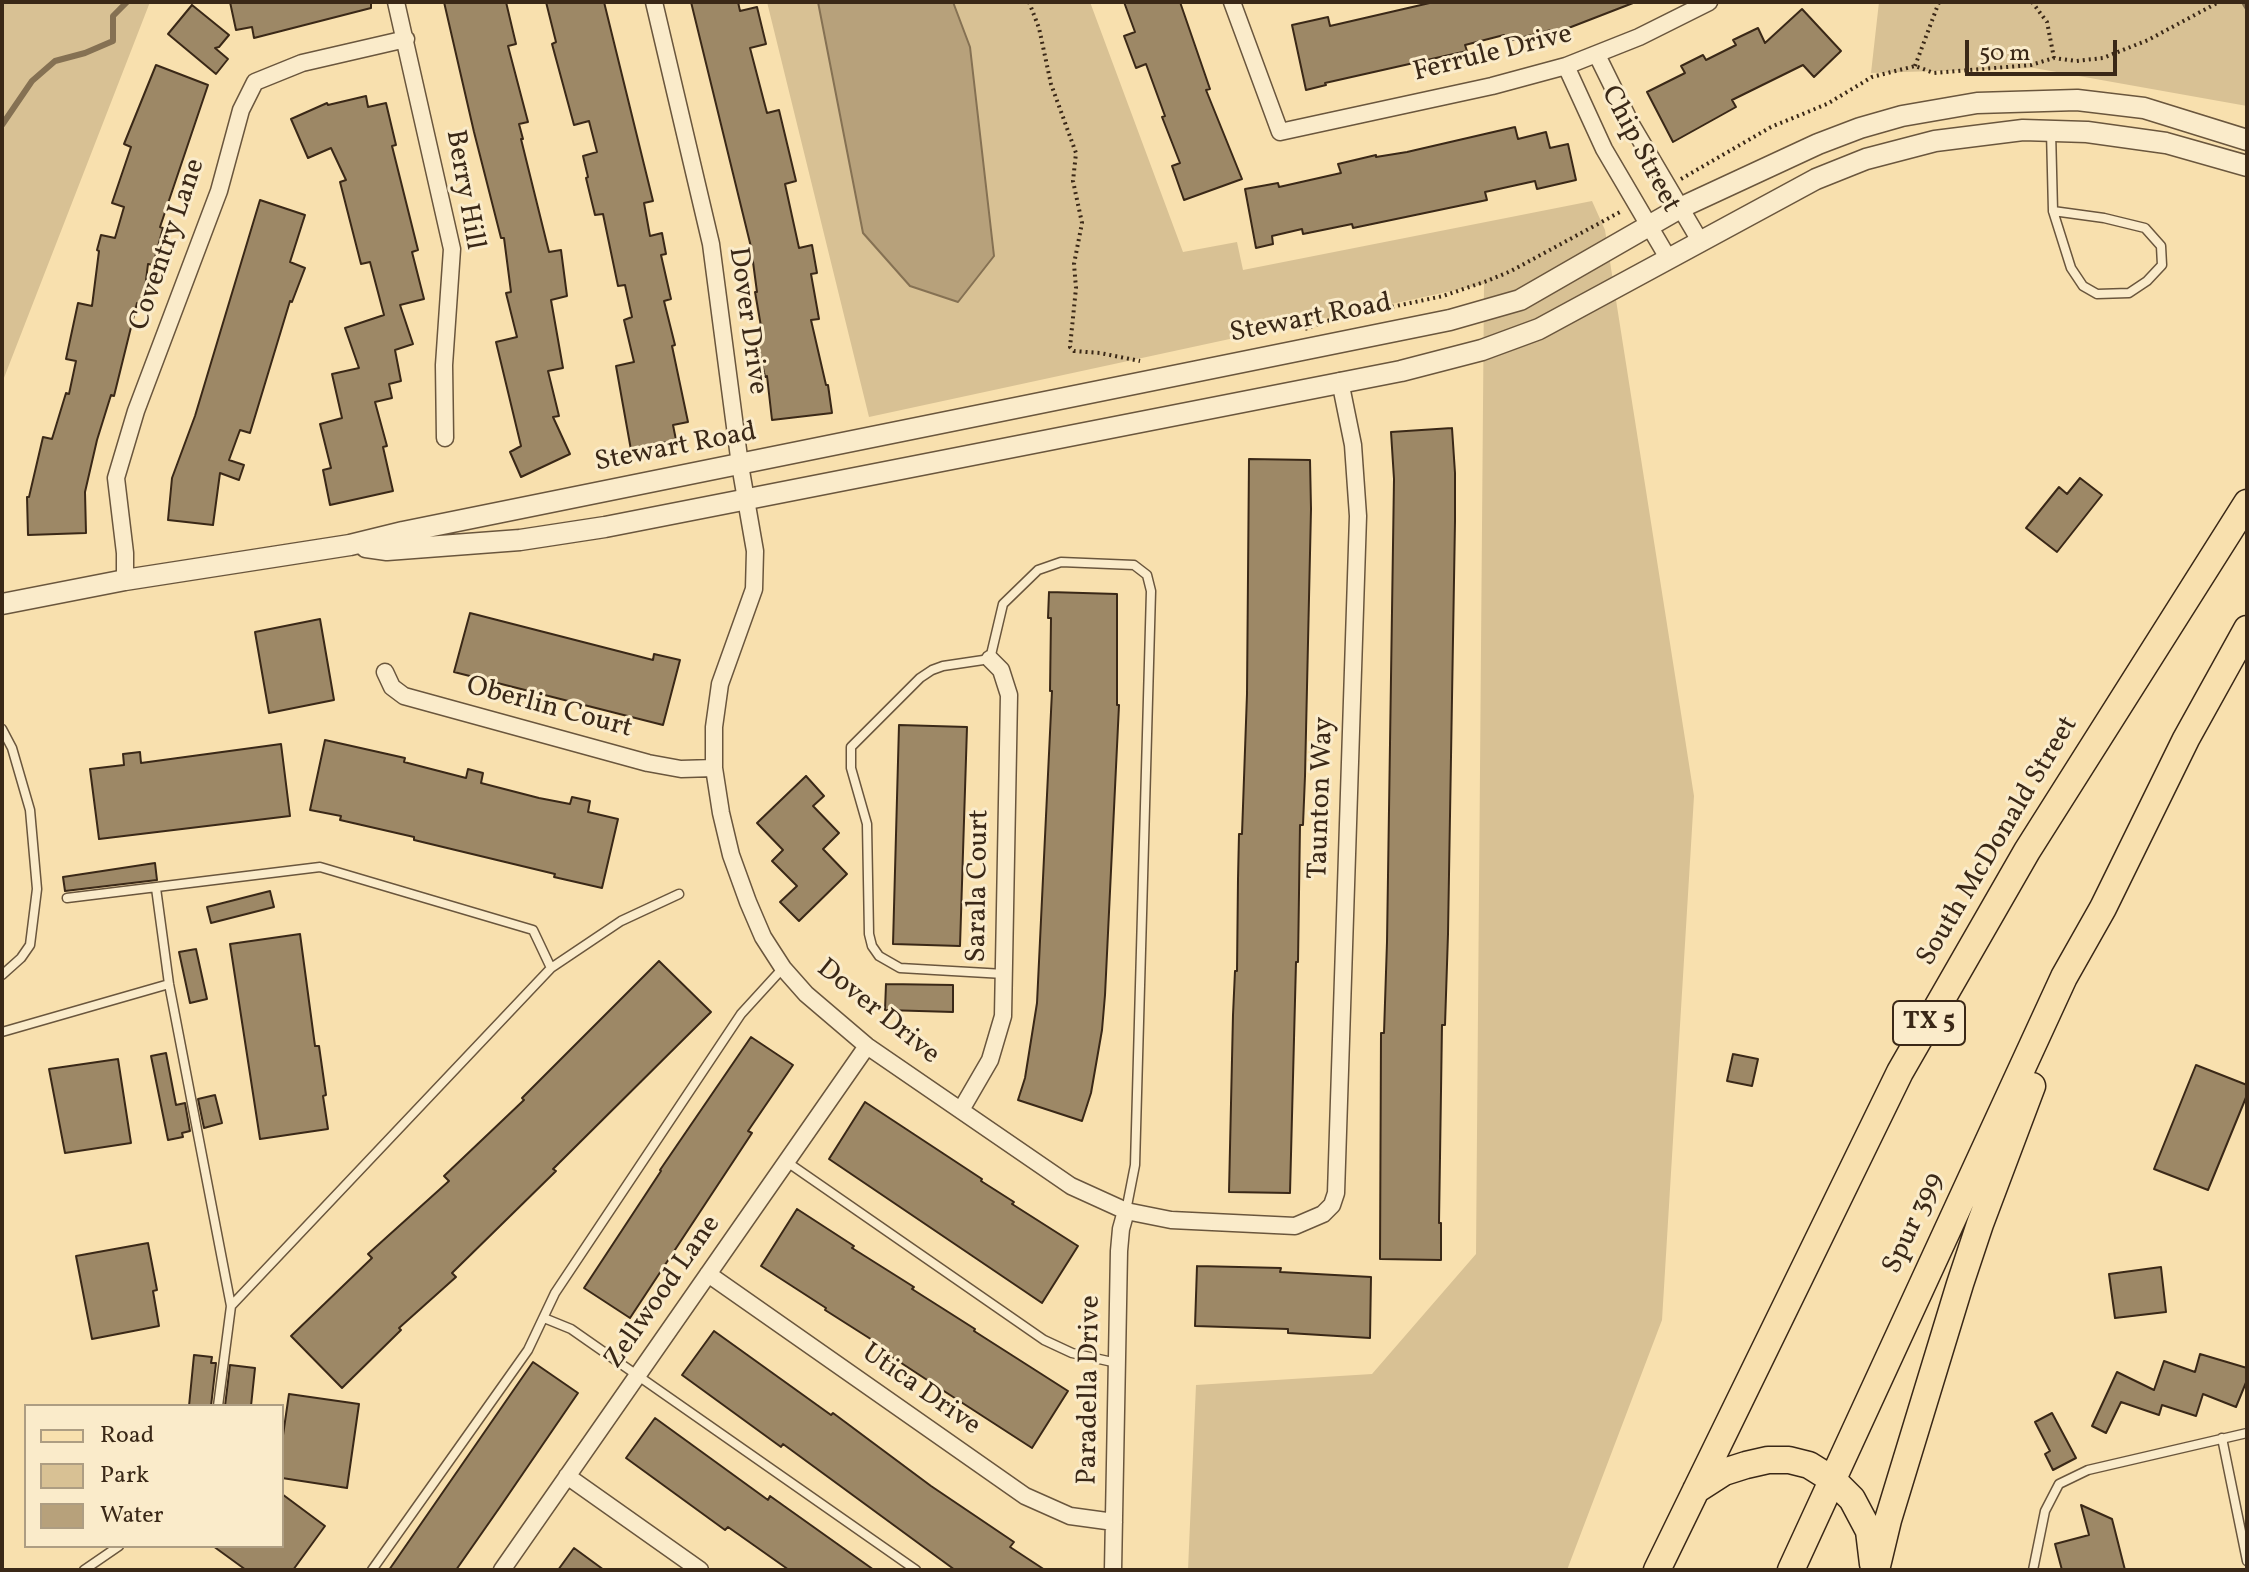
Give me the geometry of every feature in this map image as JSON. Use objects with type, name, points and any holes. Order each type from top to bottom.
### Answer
[{"type":"main road","name":"South McDonald Street","points":[[1657,1570],[1900,1072],[2027,851],[2247,503]]},
{"type":"main road","points":[[1875,1570],[1980,1224],[2103,908],[2186,739],[2247,629]]},
{"type":"main road","name":"Spur 399","points":[[1791,1570],[2064,977],[2103,908]]},
{"type":"main road","points":[[1696,1490],[1724,1472],[1768,1460],[1789,1460],[1809,1465],[1833,1480],[1852,1499],[1863,1516],[1869,1531],[1875,1570]]},
{"type":"street","name":"Berry Hill","points":[[396,2],[452,249],[444,365],[445,438]]},
{"type":"street","name":"Dover Drive","points":[[654,2],[711,244],[740,465],[755,551],[754,589],[720,684],[716,704],[714,768],[731,855],[758,925],[783,968],[806,994],[867,1046],[1071,1186],[1126,1211],[1171,1220],[1295,1226],[1323,1214]]},
{"type":"street","name":"Ferrule Drive","points":[[1232,2],[1280,132],[1492,86],[1566,66],[1639,37],[1709,2]]},
{"type":"street","name":"Coventry Lane","points":[[125,580],[116,478],[136,411],[219,191],[241,110],[255,82],[302,63],[406,39]]},
{"type":"street","name":"Chip Street","points":[[1597,55],[1631,124],[1700,241]]},
{"type":"street","name":"Chip Street","points":[[1566,66],[1604,149],[1668,258]]},
{"type":"street","name":"Stewart Road","points":[[2,604],[125,580],[350,545],[1450,320],[1520,300],[1680,208],[1818,144],[1902,116],[1977,103],[2023,100],[2115,103],[2174,115],[2247,140]]},
{"type":"street","name":"Stewart Road","points":[[350,545],[387,550],[520,540],[605,527],[1401,371],[1482,350],[1539,329],[1816,179],[1866,159],[1935,141],[2051,130],[2143,138],[2247,166]]},
{"type":"street","name":"Taunton Way","points":[[1323,1214],[1332,1205],[1336,1193],[1358,516],[1353,445],[1340,381]]},
{"type":"street","name":"Sarala Court","points":[[961,1110],[990,1060],[1000,1031],[1004,974],[1009,695],[1001,670],[990,659]]},
{"type":"street","name":"Oberlin Court","points":[[385,672],[392,687],[404,696],[648,763],[681,769],[714,768]]},
{"type":"street","name":"Zellwood Lane","points":[[502,1570],[867,1046]]},
{"type":"street","name":"Paradella Drive","points":[[1113,1570],[1119,1251],[1126,1211]]},
{"type":"street","name":"Utica Drive","points":[[708,1274],[1025,1496],[1070,1516],[1114,1522]]},
{"type":"street","points":[[567,1476],[700,1570]]},
{"type":"lane","points":[[2051,130],[2053,211],[2071,268],[2083,286],[2097,294],[2129,293],[2147,281],[2162,265],[2161,246],[2145,228],[2053,211]]},
{"type":"lane","points":[[1004,974],[900,968],[879,956],[872,946],[869,934],[867,824],[849,758],[851,747],[920,678],[943,666],[990,659],[1003,604],[1038,570],[1061,562],[1134,565],[1147,575],[1151,591],[1135,1165],[1126,1211]]},
{"type":"lane","points":[[2,729],[12,748],[30,810],[37,889],[30,945],[2,975]]},
{"type":"lane","points":[[67,898],[320,867],[533,930],[551,968]]},
{"type":"lane","points":[[156,888],[169,984],[231,1306],[218,1404]]},
{"type":"lane","points":[[231,1306],[551,968],[621,921],[679,894]]},
{"type":"lane","points":[[372,1570],[528,1350],[555,1293],[732,1027],[752,1000],[783,968]]},
{"type":"lane","points":[[2,1032],[169,984]]},
{"type":"lane","points":[[787,1162],[1044,1340],[1072,1353],[1118,1363]]},
{"type":"lane","points":[[544,1318],[571,1329],[916,1570]]},
{"type":"lane","points":[[2033,1570],[2045,1511],[2059,1484],[2088,1470],[2247,1433]]},
{"type":"lane","points":[[2222,1438],[2247,1561]]},
{"type":"lane","points":[[84,1570],[116,1548]]},
{"type":"path","points":[[1029,2],[1039,28],[1051,84],[1076,153],[1073,181],[1082,223],[1074,264],[1076,288],[1070,347],[1074,351],[1148,363]]},
{"type":"path","points":[[1915,66],[1939,2]]},
{"type":"path","points":[[2032,2],[2047,22],[2054,58]]},
{"type":"path","points":[[1674,183],[1771,127],[1827,104],[1872,77],[1915,66],[1934,73],[2031,65],[2054,58],[2076,61],[2103,58],[2148,40],[2219,2]]},
{"type":"path","points":[[1302,330],[1326,321],[1443,296],[1487,281],[1619,213]]},
{"type":"green space","points":[[2,2],[150,2],[2,383]]},
{"type":"green space","points":[[767,2],[1090,2],[1183,252],[1237,242],[1243,270],[1592,201],[1605,230],[1694,796],[1662,1320],[1567,1570],[1188,1570],[1196,1385],[1372,1374],[1476,1254],[1484,284],[869,417]]},
{"type":"green space","points":[[1879,2],[2247,2],[2247,106],[2034,68],[1871,73]]},
{"type":"water","points":[[818,2],[953,2],[970,47],[994,256],[958,302],[910,286],[863,233]]},
{"type":"building","points":[[230,2],[371,2],[371,8],[254,38],[252,27],[236,30]]},
{"type":"building","points":[[444,2],[506,2],[516,44],[508,46],[528,122],[519,124],[521,139],[549,252],[561,250],[567,296],[551,300],[563,368],[548,371],[559,416],[553,417],[570,454],[521,477],[510,452],[521,446],[496,342],[517,337],[506,293],[511,292],[504,238],[501,238],[474,132]]},
{"type":"building","points":[[546,2],[604,2],[653,201],[644,203],[650,236],[662,233],[666,254],[661,255],[671,299],[664,301],[688,422],[673,425],[676,440],[631,450],[616,366],[634,362],[624,320],[632,317],[625,285],[618,286],[603,214],[595,215],[586,178],[583,156],[597,152],[589,121],[574,125],[552,44],[556,42]]},
{"type":"building","points":[[691,2],[738,2],[740,11],[757,7],[766,44],[750,48],[767,113],[779,110],[796,181],[785,184],[799,248],[812,245],[817,273],[811,274],[819,319],[811,320],[832,413],[772,420],[767,376],[757,340],[763,338],[751,247]]},
{"type":"building","points":[[1124,2],[1180,2],[1210,89],[1206,90],[1242,179],[1184,200],[1172,166],[1180,163],[1146,64],[1136,68],[1124,36],[1135,32]]},
{"type":"building","points":[[1434,2],[1633,3],[1553,34],[1551,30],[1505,42],[1504,35],[1465,45],[1467,51],[1306,90],[1292,25],[1328,17],[1330,26]]},
{"type":"building","points":[[192,5],[229,35],[215,48],[228,59],[216,74],[168,34]]},
{"type":"building","points":[[1802,9],[1841,51],[1814,77],[1803,65],[1732,100],[1736,107],[1673,142],[1647,92],[1685,73],[1681,66],[1703,55],[1706,60],[1736,45],[1733,40],[1758,28],[1765,43]]},
{"type":"building","points":[[156,65],[208,85],[160,227],[163,228],[153,265],[148,264],[143,304],[137,303],[114,396],[111,395],[97,440],[85,492],[86,533],[28,535],[27,497],[43,437],[52,439],[66,393],[69,394],[76,361],[66,359],[78,303],[92,306],[101,235],[115,238],[124,207],[112,203],[131,147],[124,144]]},
{"type":"building","points":[[366,96],[368,107],[386,103],[396,145],[392,146],[418,250],[412,252],[424,299],[400,305],[413,344],[395,350],[401,381],[389,384],[392,398],[375,402],[387,446],[383,447],[393,491],[330,505],[323,470],[331,468],[320,424],[342,418],[332,374],[359,368],[345,328],[384,315],[370,262],[361,264],[340,182],[346,180],[331,148],[308,158],[291,119],[327,103]]},
{"type":"building","points":[[1515,127],[1518,139],[1546,132],[1550,148],[1568,144],[1576,180],[1537,189],[1535,181],[1485,192],[1487,200],[1353,228],[1352,224],[1303,234],[1302,229],[1272,236],[1273,244],[1256,248],[1245,189],[1278,183],[1279,187],[1341,173],[1338,164]]},
{"type":"building","points":[[260,200],[305,215],[290,262],[305,268],[290,301],[250,433],[240,430],[229,460],[244,465],[239,480],[220,473],[213,525],[168,520],[172,478],[195,416]]},
{"type":"building","points":[[1452,428],[1455,521],[1448,934],[1445,1025],[1442,1025],[1441,1260],[1380,1259],[1381,1033],[1384,1033],[1387,942],[1394,479],[1391,432]]},
{"type":"building","points":[[1249,459],[1310,460],[1305,776],[1303,825],[1300,825],[1290,1193],[1229,1192],[1239,834],[1242,834],[1247,694]]},
{"type":"building","points":[[2080,478],[2102,495],[2057,552],[2026,528],[2059,487],[2067,494]]},
{"type":"building","points":[[1049,592],[1117,594],[1119,705],[1105,995],[1091,1093],[1082,1121],[1018,1100],[1025,1078],[1037,1003],[1052,691]]},
{"type":"building","points":[[470,613],[653,660],[654,654],[680,660],[663,725],[454,672]]},
{"type":"building","points":[[320,619],[334,700],[269,713],[255,632]]},
{"type":"building","points":[[899,725],[967,727],[960,946],[893,944]]},
{"type":"building","points":[[325,740],[405,758],[404,762],[466,778],[468,769],[483,773],[481,783],[539,798],[570,804],[572,797],[590,801],[588,812],[618,819],[602,888],[310,810]]},
{"type":"building","points":[[281,744],[290,816],[99,839],[90,769],[124,765],[123,754],[140,752],[141,763]]},
{"type":"building","points":[[806,776],[824,796],[813,806],[839,833],[823,849],[847,874],[799,921],[780,902],[797,886],[772,861],[783,850],[757,823]]},
{"type":"building","points":[[155,863],[157,880],[65,891],[63,877]]},
{"type":"building","points":[[270,891],[274,907],[211,923],[207,907]]},
{"type":"building","points":[[300,934],[315,1046],[319,1046],[328,1129],[260,1139],[230,944]]},
{"type":"building","points":[[196,949],[207,999],[190,1003],[179,952]]},
{"type":"building","points":[[659,961],[711,1012],[452,1273],[456,1277],[399,1328],[401,1330],[342,1388],[291,1336],[372,1258],[368,1254],[449,1181],[444,1176],[524,1100],[522,1098]]},
{"type":"building","points":[[886,984],[953,985],[953,1012],[885,1010]]},
{"type":"building","points":[[751,1037],[793,1065],[630,1318],[584,1288]]},
{"type":"building","points":[[166,1053],[176,1105],[185,1103],[190,1131],[182,1133],[183,1137],[168,1140],[151,1056]]},
{"type":"building","points":[[1733,1054],[1758,1059],[1752,1086],[1727,1081]]},
{"type":"building","points":[[118,1059],[131,1143],[65,1153],[49,1069]]},
{"type":"building","points":[[2196,1065],[2247,1085],[2247,1095],[2208,1190],[2154,1169]]},
{"type":"building","points":[[215,1095],[222,1123],[204,1128],[198,1099]]},
{"type":"building","points":[[865,1102],[1078,1246],[1042,1303],[829,1159]]},
{"type":"building","points":[[797,1209],[974,1331],[1068,1391],[1032,1448],[886,1353],[888,1350],[761,1266]]},
{"type":"building","points":[[148,1243],[157,1290],[153,1291],[159,1326],[92,1339],[76,1256]]},
{"type":"building","points":[[1197,1266],[1281,1268],[1280,1272],[1371,1277],[1370,1338],[1288,1333],[1288,1329],[1195,1326]]},
{"type":"building","points":[[2161,1267],[2166,1312],[2115,1318],[2109,1274]]},
{"type":"building","points":[[714,1331],[1014,1542],[1010,1547],[1045,1570],[955,1570],[783,1444],[781,1447],[682,1375]]},
{"type":"building","points":[[2200,1354],[2247,1368],[2247,1380],[2236,1407],[2203,1394],[2196,1416],[2162,1405],[2159,1415],[2121,1402],[2106,1433],[2092,1426],[2117,1372],[2154,1390],[2164,1361],[2195,1372]]},
{"type":"building","points":[[194,1355],[212,1357],[211,1363],[216,1363],[211,1404],[189,1404]]},
{"type":"building","points":[[533,1362],[578,1393],[500,1507],[456,1570],[389,1570]]},
{"type":"building","points":[[230,1365],[255,1368],[251,1404],[225,1404]]},
{"type":"building","points":[[289,1394],[359,1404],[347,1488],[284,1478],[284,1428]]},
{"type":"building","points":[[2052,1413],[2076,1458],[2053,1470],[2045,1454],[2050,1451],[2035,1422]]},
{"type":"building","points":[[655,1418],[768,1500],[770,1496],[874,1570],[789,1570],[728,1527],[725,1530],[626,1458]]},
{"type":"building","points":[[284,1495],[325,1526],[293,1570],[246,1570],[216,1548],[284,1548]]},
{"type":"building","points":[[2081,1505],[2112,1519],[2125,1570],[2062,1570],[2055,1544],[2089,1535]]},
{"type":"building","points":[[574,1548],[604,1570],[558,1570]]},
{"type":"waterway","points":[[2,125],[32,81],[55,61],[113,41],[113,16],[127,2]]},
{"type":"waterway","points":[[2244,2],[2247,7]]}]
